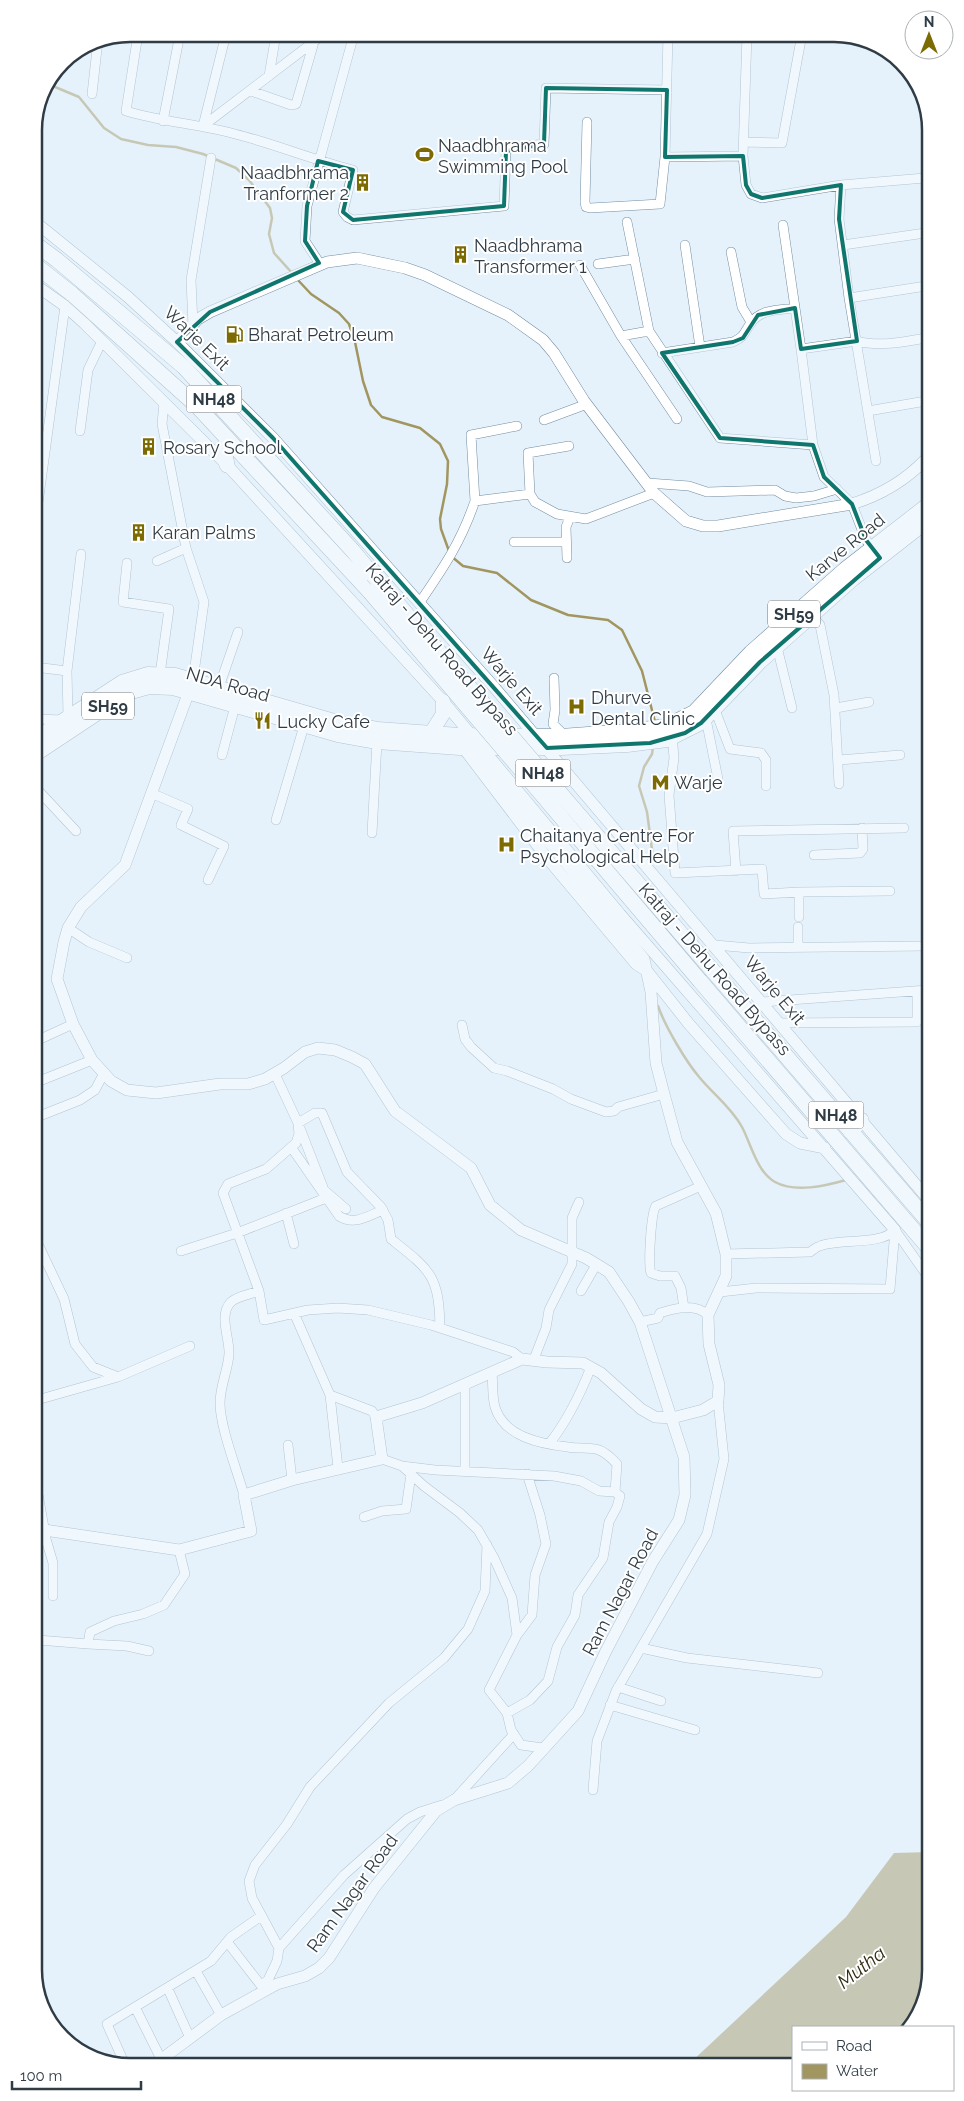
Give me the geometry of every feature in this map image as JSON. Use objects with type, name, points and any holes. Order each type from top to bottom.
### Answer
[{"type":"highway","name":"Katraj - Dehu Road Bypass","points":[[43,250],[184,367],[354,551],[922,1214]]},
{"type":"highway","name":"Katraj - Dehu Road Bypass","points":[[43,271],[72,294],[182,393],[227,438],[370,592],[700,982],[922,1240]]},
{"type":"highway","points":[[227,438],[224,450],[227,465]]},
{"type":"highway","points":[[851,1132],[861,1120]]},
{"type":"main road","name":"Karve Road","points":[[562,740],[650,743],[669,732],[694,712],[734,668],[807,611],[876,553],[922,510]]},
{"type":"main road","name":"Karve Road","points":[[876,553],[922,524]]},
{"type":"main road","name":"Karve Road","points":[[562,740],[650,729],[685,733],[710,715],[738,683],[777,647],[807,611]]},
{"type":"main road","name":"NDA Road","points":[[43,747],[68,722],[122,682],[142,675],[160,674],[175,675],[191,686],[235,706],[338,736],[377,742],[470,741],[535,736]]},
{"type":"main road","name":"NDA Road","points":[[43,735],[139,689],[191,686]]},
{"type":"main road","name":"SH59","points":[[191,686],[218,688]]},
{"type":"main road","name":"NDA Road","points":[[218,688],[356,726],[431,733],[470,741],[546,748]]},
{"type":"main road","points":[[431,733],[442,714],[443,701]]},
{"type":"main road","name":"SH59","points":[[535,736],[562,740]]},
{"type":"main road","name":"SH59","points":[[546,748],[562,740]]},
{"type":"street","points":[[134,42],[126,111],[236,134],[318,161],[353,170],[343,212],[353,220],[504,206],[506,151],[510,148],[544,144],[546,88],[667,90]]},
{"type":"street","points":[[163,120],[178,42]]},
{"type":"street","points":[[204,126],[224,42]]},
{"type":"street","points":[[269,76],[275,42]]},
{"type":"street","points":[[204,126],[314,42]]},
{"type":"street","points":[[251,91],[291,105],[296,104],[314,42]]},
{"type":"street","points":[[315,266],[305,242],[307,206],[352,42]]},
{"type":"street","points":[[586,122],[586,207],[660,204],[665,157],[668,43]]},
{"type":"street","points":[[747,43],[743,156],[746,185],[751,194],[762,198],[841,185],[922,178]]},
{"type":"street","points":[[744,142],[782,143],[800,43]]},
{"type":"street","points":[[92,94],[97,49]]},
{"type":"street","points":[[665,157],[743,156]]},
{"type":"street","points":[[193,325],[191,280],[211,158]]},
{"type":"street","points":[[841,185],[839,211],[849,298],[876,461]]},
{"type":"street","points":[[628,222],[648,331],[720,438],[812,445]]},
{"type":"street","points":[[783,225],[801,348],[812,445],[824,477],[852,504],[866,540],[876,553]]},
{"type":"street","name":"Warje Exit","points":[[43,227],[128,297],[178,342],[274,438],[420,602],[546,748],[715,945],[922,1192]]},
{"type":"street","points":[[843,245],[922,233]]},
{"type":"street","points":[[685,245],[700,347]]},
{"type":"street","points":[[731,252],[742,308],[751,322]]},
{"type":"street","points":[[178,342],[198,320],[225,304],[287,280],[315,266],[343,259],[357,258],[405,268],[425,275],[508,315],[526,326],[548,346],[587,404],[651,488],[686,521],[702,526],[718,526],[852,504],[871,498],[889,489],[922,462]]},
{"type":"street","points":[[598,264],[635,259]]},
{"type":"street","points":[[580,265],[622,336],[677,419]]},
{"type":"street","points":[[849,298],[922,287]]},
{"type":"street","points":[[43,290],[65,306],[102,341],[227,465],[443,701],[470,741],[644,959],[651,992],[656,1063],[677,1142],[716,1213],[726,1254],[726,1276],[708,1315],[710,1344],[719,1384],[718,1401],[724,1460],[707,1534],[618,1687],[610,1705],[597,1741],[594,1790]]},
{"type":"street","points":[[43,468],[65,306]]},
{"type":"street","points":[[662,353],[733,342],[743,338],[751,322],[758,316],[766,312],[795,308]]},
{"type":"street","points":[[622,336],[648,331]]},
{"type":"street","points":[[801,348],[857,340],[866,343],[902,342],[922,339]]},
{"type":"street","points":[[80,431],[88,370],[102,341]]},
{"type":"street","points":[[164,403],[162,424],[186,548],[204,602],[191,686]]},
{"type":"street","points":[[868,411],[922,403]]},
{"type":"street","points":[[544,420],[587,404]]},
{"type":"street","points":[[420,602],[454,553],[475,502],[471,435],[516,426]]},
{"type":"street","points":[[569,446],[528,453],[530,494],[535,502],[557,514],[570,517],[586,519],[651,488],[689,486],[707,492],[726,493],[775,490],[785,496],[796,498],[837,489]]},
{"type":"street","points":[[475,502],[530,494]]},
{"type":"street","points":[[567,558],[566,527],[570,517]]},
{"type":"street","points":[[514,542],[566,542]]},
{"type":"street","points":[[157,561],[186,548]]},
{"type":"street","points":[[43,719],[68,722],[67,671],[81,554]]},
{"type":"street","points":[[127,563],[124,602],[169,609],[160,674]]},
{"type":"street","points":[[807,611],[820,625],[836,708],[839,784]]},
{"type":"street","points":[[218,688],[238,632]]},
{"type":"street","points":[[777,647],[792,708]]},
{"type":"street","points":[[43,668],[67,671]]},
{"type":"street","points":[[554,678],[555,710],[553,724],[562,740]]},
{"type":"street","name":"Ram Nagar Road","points":[[162,2058],[263,1987],[305,1976],[319,1968],[329,1958],[374,1888],[436,1811],[449,1802],[508,1783],[528,1766],[578,1711],[606,1651],[653,1561],[679,1520],[685,1495],[686,1475],[684,1457],[640,1322],[609,1272],[571,1251],[521,1230],[501,1215],[490,1205],[471,1168],[395,1111],[365,1064],[335,1050],[318,1048],[305,1052],[275,1074],[248,1084],[196,1087],[156,1093],[127,1090],[111,1081],[92,1060],[73,1024],[57,979],[68,928],[81,907],[125,865],[191,686]]},
{"type":"street","points":[[836,708],[869,702]]},
{"type":"street","points":[[222,755],[235,706]]},
{"type":"street","points":[[710,715],[718,779]]},
{"type":"street","points":[[710,715],[730,749],[761,753],[766,760],[766,786]]},
{"type":"street","points":[[276,820],[304,726]]},
{"type":"street","points":[[669,732],[674,758],[669,796],[675,873],[762,869],[764,894],[890,891]]},
{"type":"street","points":[[470,741],[895,1230],[922,1268]]},
{"type":"street","points":[[372,833],[377,742]]},
{"type":"street","points":[[838,760],[900,755]]},
{"type":"street","points":[[151,793],[188,809],[181,825],[224,846],[208,880]]},
{"type":"street","points":[[43,795],[76,831]]},
{"type":"street","points":[[814,855],[860,853],[863,849],[862,828]]},
{"type":"street","points":[[736,871],[733,831],[904,828]]},
{"type":"street","points":[[799,892],[799,917]]},
{"type":"street","points":[[798,927],[798,947]]},
{"type":"street","points":[[68,928],[88,942],[127,958]]},
{"type":"street","points":[[715,945],[750,948],[922,946]]},
{"type":"street","points":[[647,971],[689,1024],[786,1134],[800,1143],[825,1149],[839,1142]]},
{"type":"street","points":[[780,1022],[917,1022],[917,991]]},
{"type":"street","points":[[762,1002],[922,991]]},
{"type":"street","points":[[43,1038],[73,1024]]},
{"type":"street","points":[[462,1025],[465,1039],[471,1048],[494,1068],[507,1071],[606,1112],[664,1094]]},
{"type":"street","points":[[42,1079],[92,1060]]},
{"type":"street","points":[[42,1115],[80,1100],[95,1090],[104,1073]]},
{"type":"street","points":[[275,1074],[298,1123],[324,1190],[346,1210]]},
{"type":"street","points":[[298,1123],[314,1113],[322,1113],[348,1172],[383,1210],[388,1220],[391,1239],[418,1260],[430,1273],[440,1303],[440,1328]]},
{"type":"street","points":[[298,1123],[299,1134],[296,1142],[291,1147],[266,1169],[228,1184],[224,1188],[223,1193],[259,1291],[264,1320],[308,1310],[338,1308],[368,1310],[440,1328],[513,1352],[528,1359],[547,1362],[579,1362],[600,1372],[641,1409],[655,1417],[672,1418],[703,1410],[718,1401]]},
{"type":"street","points":[[291,1147],[339,1216],[346,1221],[354,1221],[383,1210]]},
{"type":"street","points":[[684,1308],[681,1288],[674,1276],[660,1276],[651,1273],[649,1260],[653,1209],[701,1186]]},
{"type":"street","points":[[181,1251],[237,1233],[326,1198]]},
{"type":"street","points":[[376,1417],[422,1404],[492,1372],[528,1359],[546,1328],[549,1310],[572,1264],[572,1218],[578,1202]]},
{"type":"street","points":[[286,1213],[294,1244]]},
{"type":"street","points":[[720,1292],[756,1288],[890,1289],[895,1230],[900,1214]]},
{"type":"street","points":[[726,1254],[810,1252],[821,1245],[874,1238],[892,1233],[895,1230]]},
{"type":"street","points":[[42,1253],[64,1299],[75,1344],[93,1367],[118,1377]]},
{"type":"street","points":[[581,1291],[596,1265]]},
{"type":"street","points":[[42,1530],[179,1550],[251,1531],[244,1495],[220,1404],[222,1379],[229,1353],[225,1334],[226,1314],[229,1303],[259,1291]]},
{"type":"street","points":[[640,1322],[658,1318],[660,1313],[684,1308],[702,1310],[708,1315]]},
{"type":"street","points":[[294,1313],[330,1395],[338,1468]]},
{"type":"street","points":[[42,1398],[118,1377],[190,1346]]},
{"type":"street","points":[[549,1444],[564,1424],[580,1394],[591,1367]]},
{"type":"street","points":[[492,1372],[495,1406],[501,1418],[513,1431],[531,1440],[598,1450],[608,1454],[617,1464],[615,1492]]},
{"type":"street","points":[[464,1385],[464,1471]]},
{"type":"street","points":[[330,1395],[372,1411],[376,1417],[382,1459]]},
{"type":"street","points":[[288,1446],[292,1480]]},
{"type":"street","points":[[244,1495],[292,1480],[382,1459],[402,1466],[563,1478],[581,1481],[599,1491],[615,1492],[620,1496],[617,1507],[609,1522],[603,1558],[578,1595],[575,1615],[557,1647],[548,1681],[530,1700],[507,1713]]},
{"type":"street","points":[[402,1466],[478,1530],[494,1558],[512,1598],[517,1636]]},
{"type":"street","points":[[364,1517],[382,1511],[406,1509],[411,1474]]},
{"type":"street","points":[[527,1474],[540,1515],[546,1544],[535,1575],[532,1615],[517,1636],[490,1690],[507,1713],[514,1734],[521,1745],[543,1748]]},
{"type":"street","points":[[42,1533],[54,1563],[52,1596]]},
{"type":"street","points":[[279,1948],[252,1898],[249,1881],[255,1865],[288,1824],[310,1787],[389,1703],[444,1658],[468,1629],[485,1591],[487,1545]]},
{"type":"street","points":[[88,1644],[90,1632],[114,1621],[144,1614],[164,1604],[185,1574],[179,1550]]},
{"type":"street","points":[[42,1640],[127,1646],[149,1651]]},
{"type":"street","points":[[641,1648],[687,1658],[818,1673]]},
{"type":"street","points":[[618,1687],[661,1701]]},
{"type":"street","points":[[610,1705],[695,1730]]},
{"type":"street","points":[[228,1943],[263,1987],[277,1961],[279,1948],[344,1875],[407,1819],[420,1812],[449,1802],[514,1734]]},
{"type":"street","points":[[122,2058],[108,2024],[211,1961],[232,1937],[261,1916]]},
{"type":"street","points":[[196,1971],[221,2015]]},
{"type":"street","points":[[168,1989],[190,2038]]},
{"type":"street","points":[[135,2007],[160,2058]]},
{"type":"highlighted area","points":[[546,88],[667,90],[665,157],[743,156],[746,185],[751,194],[762,198],[841,185],[839,219],[857,341],[801,349],[795,308],[758,315],[743,338],[733,342],[662,353],[720,438],[813,445],[824,477],[852,504],[866,540],[880,558],[760,662],[701,723],[685,733],[650,743],[547,748],[273,438],[177,342],[210,312],[319,263],[305,241],[307,206],[318,161],[353,170],[343,212],[353,220],[504,206],[506,151],[544,144]]},
{"type":"water","name":"Mutha","points":[[922,1852],[921,1982],[917,1999],[902,2026],[792,2026],[792,2058],[695,2058],[846,1917],[894,1853]]},
{"type":"waterway","points":[[54,86],[79,97],[104,128],[121,139],[148,145],[176,147],[203,154],[236,168],[249,180],[270,208],[272,218],[269,234],[274,253],[293,274]]},
{"type":"waterway","points":[[296,278],[311,294],[339,313],[349,324],[371,405],[382,417],[420,428],[440,444],[448,461],[447,484],[440,519],[441,529],[449,551]]},
{"type":"waterway","points":[[451,556],[463,566],[497,573],[531,600],[568,615],[608,620],[622,630],[642,671],[655,722]]},
{"type":"waterway","points":[[653,747],[652,754],[644,767],[639,786],[647,812],[653,857]]},
{"type":"waterway","points":[[658,1006],[682,1053],[694,1071],[738,1120],[759,1165],[769,1177],[783,1185],[801,1188],[846,1180]]},
{"type":"place","name":"Naadbhrama Swimming Pool","points":[[424,155]]},
{"type":"place","name":"Naadbhrama Tranformer 2","points":[[363,182]]},
{"type":"place","name":"Naadbhrama Transformer 1","points":[[460,255]]},
{"type":"place","name":"Bharat Petroleum","points":[[234,334]]},
{"type":"place","name":"Rosary School","points":[[149,447]]},
{"type":"place","name":"Karan Palms","points":[[138,532]]},
{"type":"place","name":"Dhurve Dental Clinic","points":[[577,707]]},
{"type":"place","name":"Lucky Cafe","points":[[263,721]]},
{"type":"place","name":"Warje","points":[[660,782]]},
{"type":"place","name":"Chaitanya Centre For Psychological Help","points":[[506,845]]}]
